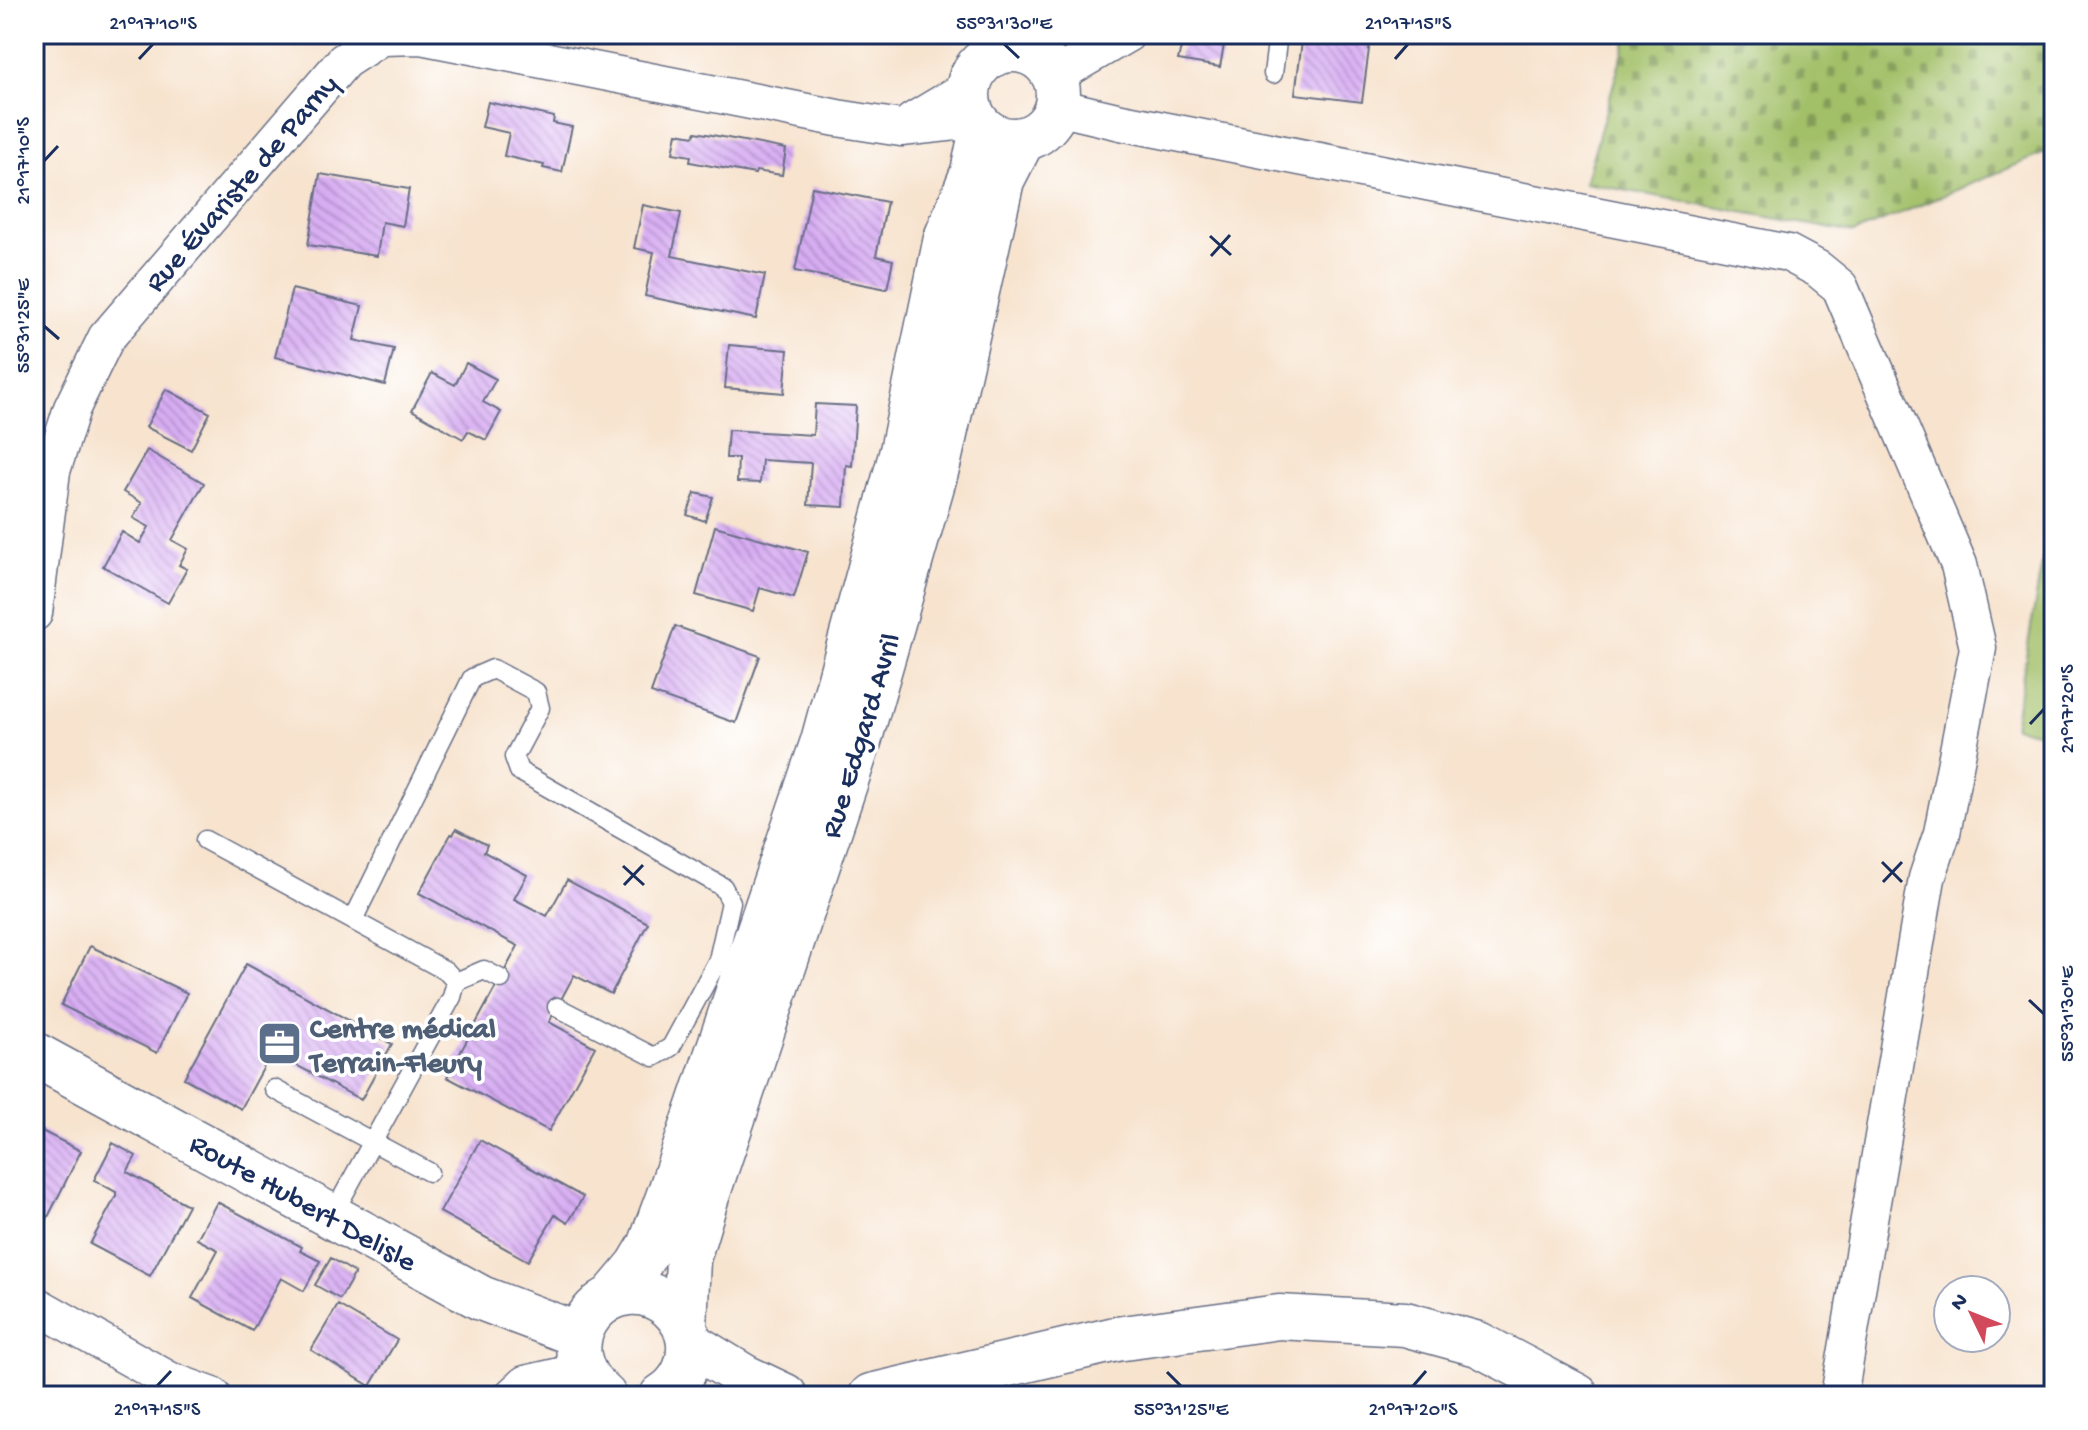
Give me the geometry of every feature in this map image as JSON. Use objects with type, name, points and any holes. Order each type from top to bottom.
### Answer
[{"type":"street","points":[[1046,68],[1127,34]]},
{"type":"street","name":"Rue Évariste de Parny","points":[[34,613],[52,471],[72,408],[106,338],[344,61],[381,36],[421,36],[901,128],[989,94]]},
{"type":"street","points":[[1046,68],[1052,119],[1044,128],[989,94],[1002,51],[1013,49],[1152,129],[1788,253],[1818,269],[1840,287],[1959,565],[1978,648],[1942,833],[1927,878],[1839,1396]]},
{"type":"street","name":"Rue Edgard Avril","points":[[612,1297],[650,1246],[823,741],[902,451],[946,238],[973,172],[989,94]]},
{"type":"street","name":"Rue Edgard Avril","points":[[687,1335],[688,1259],[858,745],[939,461],[1002,180],[989,94]]},
{"type":"street","name":"Route Hubert Delisle","points":[[34,1054],[481,1298],[588,1367]]},
{"type":"street","points":[[512,1396],[525,1384],[588,1367],[586,1319],[612,1297],[629,1293],[647,1294],[662,1301],[675,1312],[687,1335],[688,1360],[682,1377],[671,1391],[662,1396]]},
{"type":"street","points":[[34,1304],[169,1380],[213,1396]]},
{"type":"street","points":[[871,1396],[1116,1339],[1279,1317],[1405,1324],[1478,1344],[1577,1396]]},
{"type":"street","points":[[687,1335],[745,1377],[785,1396]]},
{"type":"lane","points":[[1273,74],[1278,34]]},
{"type":"lane","points":[[353,920],[472,678],[493,669],[536,692],[540,708],[514,757],[519,771],[723,887],[731,902],[718,960],[671,1047],[654,1057],[557,1007]]},
{"type":"lane","points":[[205,840],[446,971],[456,982]]},
{"type":"lane","points":[[456,982],[484,970],[501,979]]},
{"type":"lane","points":[[332,1216],[452,997],[456,982]]},
{"type":"lane","points":[[274,1089],[429,1172]]},
{"type":"green space","points":[[1628,34],[2054,34],[2054,149],[1854,233],[1585,183]]},
{"type":"green space","points":[[2054,492],[2054,736],[2014,727]]},
{"type":"building","points":[[1184,34],[1226,34],[1220,67],[1178,60]]},
{"type":"building","points":[[1303,34],[1371,34],[1362,102],[1295,94]]},
{"type":"building","points":[[488,102],[554,117],[553,123],[572,127],[562,172],[504,156],[509,133],[482,127]]},
{"type":"building","points":[[696,132],[786,149],[782,175],[756,171],[755,174],[690,162],[691,156],[673,153],[677,133],[694,136]]},
{"type":"building","points":[[320,174],[409,189],[403,226],[382,222],[377,256],[308,245]]},
{"type":"building","points":[[812,187],[887,202],[876,256],[893,260],[887,289],[795,271]]},
{"type":"building","points":[[643,205],[681,213],[672,256],[765,275],[756,319],[645,296],[654,252],[634,248]]},
{"type":"building","points":[[292,289],[362,306],[354,340],[394,349],[385,385],[275,357]]},
{"type":"building","points":[[729,345],[788,350],[784,393],[725,388]]},
{"type":"building","points":[[466,363],[496,379],[483,402],[501,412],[486,440],[468,431],[463,439],[412,410],[432,373],[455,385]]},
{"type":"building","points":[[166,389],[210,413],[191,450],[146,427]]},
{"type":"building","points":[[815,404],[856,406],[852,466],[846,465],[844,507],[808,505],[811,463],[762,460],[760,483],[737,482],[738,458],[726,458],[728,430],[813,435]]},
{"type":"building","points":[[147,450],[204,483],[172,540],[188,549],[179,565],[187,569],[168,603],[103,566],[122,532],[140,543],[149,527],[133,518],[142,503],[123,492]]},
{"type":"building","points":[[695,493],[713,497],[705,521],[687,515]]},
{"type":"building","points":[[715,526],[808,552],[794,598],[760,588],[753,611],[696,595]]},
{"type":"building","points":[[675,626],[760,656],[736,723],[651,693]]},
{"type":"building","points":[[456,829],[487,845],[484,852],[527,875],[514,899],[547,916],[567,880],[648,923],[611,994],[574,975],[549,1022],[595,1047],[549,1131],[447,1077],[518,946],[419,893]]},
{"type":"building","points":[[90,946],[187,993],[157,1053],[61,1005]]},
{"type":"building","points":[[246,964],[392,1044],[361,1100],[272,1052],[241,1109],[184,1078]]},
{"type":"building","points":[[34,1127],[81,1151],[46,1221],[34,1214]]},
{"type":"building","points":[[480,1140],[583,1197],[568,1223],[555,1215],[528,1261],[440,1212]]},
{"type":"building","points":[[113,1143],[136,1156],[127,1172],[188,1205],[150,1276],[90,1244],[116,1196],[116,1192],[94,1180]]},
{"type":"building","points":[[217,1202],[302,1247],[300,1251],[320,1261],[304,1291],[281,1278],[252,1331],[192,1298],[218,1250],[197,1239]]},
{"type":"building","points":[[331,1258],[355,1273],[340,1299],[315,1285]]},
{"type":"building","points":[[338,1305],[397,1340],[370,1386],[311,1350]]},
{"type":"place","name":"Centre médical Terrain-Fleury","points":[[279,1044]]}]
